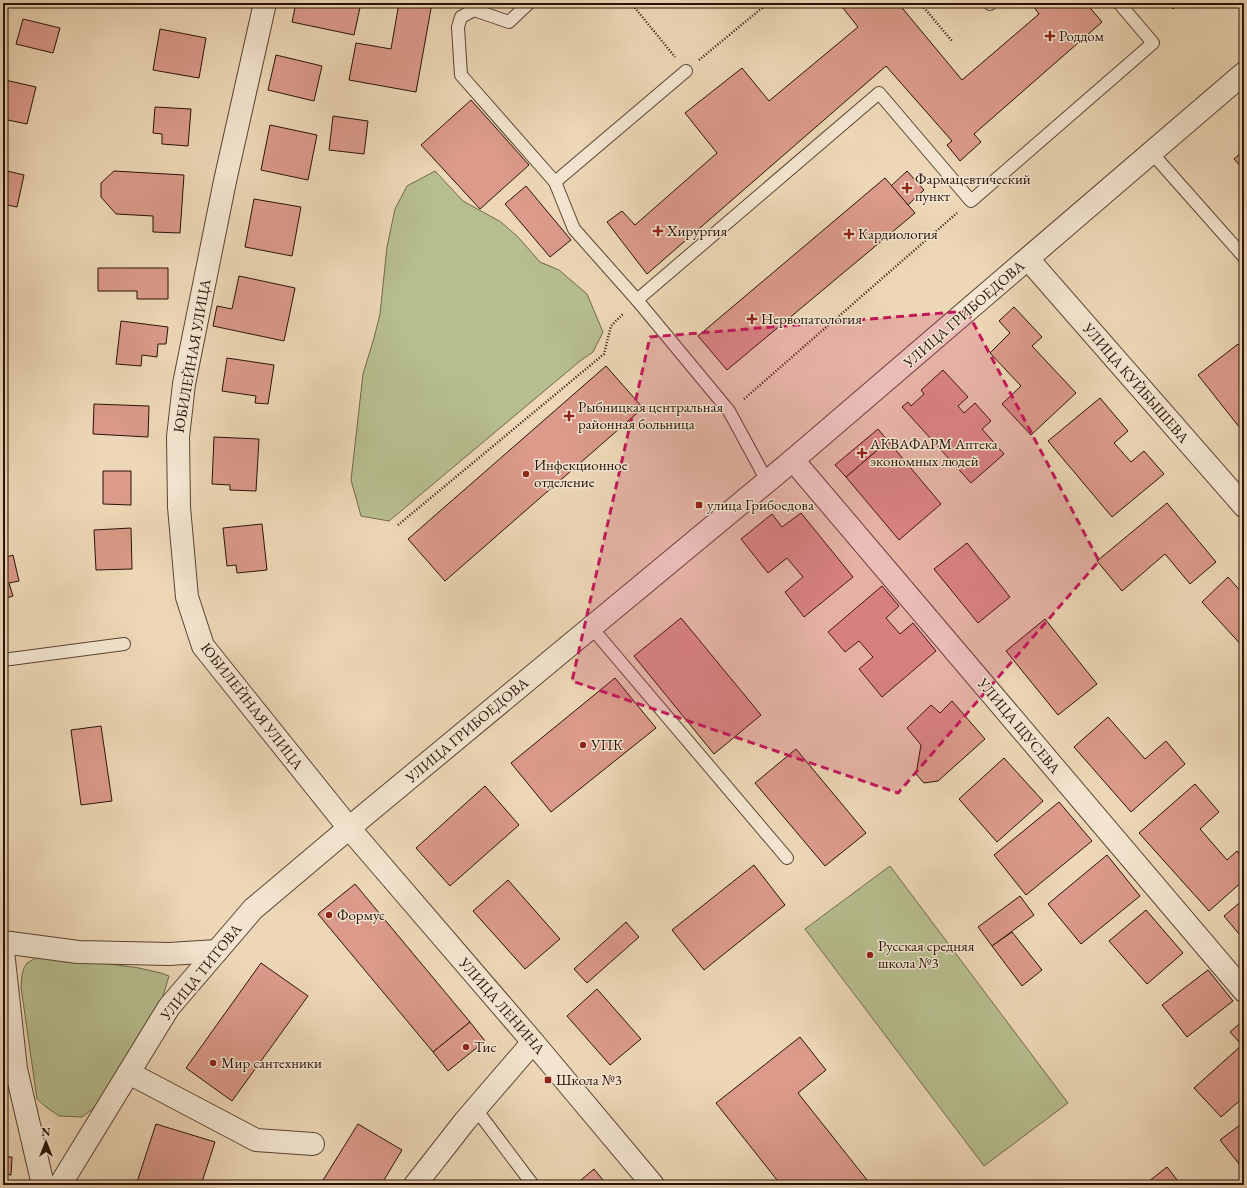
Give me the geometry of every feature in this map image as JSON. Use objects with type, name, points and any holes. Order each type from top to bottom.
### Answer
[{"type":"street","name":"ЮБИЛЕЙНАЯ УЛИЦА","points":[[265,3],[222,196],[184,384],[178,437],[179,507],[187,598],[203,646],[349,828]]},
{"type":"street","name":"УЛИЦА ГРИБОЕДОВА","points":[[349,828],[793,460],[1244,73]]},
{"type":"street","name":"УЛИЦА КУЙБЫШЕВА","points":[[1028,259],[1244,506]]},
{"type":"street","name":"УЛИЦА ЩУСЕВА","points":[[793,460],[1244,991]]},
{"type":"street","name":"УЛИЦА ТИТОВА","points":[[60,1185],[169,1007],[253,909],[349,828]]},
{"type":"street","name":"УЛИЦА ЛЕНИНА","points":[[349,828],[533,1042],[653,1185]]},
{"type":"street","points":[[3,942],[78,952],[169,954],[217,951]]},
{"type":"street","points":[[3,951],[10,1068],[43,1185]]},
{"type":"street","points":[[415,1185],[475,1108],[533,1042]]},
{"type":"street","points":[[129,1073],[256,1140],[313,1144]]},
{"type":"lane","points":[[529,3],[509,22],[474,10],[461,17],[458,27],[461,75],[554,182],[574,229],[637,300],[729,411],[767,481]]},
{"type":"lane","points":[[637,300],[879,93],[971,201],[1153,43],[1119,3]]},
{"type":"lane","points":[[554,182],[686,71]]},
{"type":"lane","points":[[1151,152],[1244,257]]},
{"type":"lane","points":[[592,627],[787,858]]},
{"type":"lane","points":[[3,660],[124,644]]},
{"type":"lane","points":[[475,1108],[533,1185]]},
{"type":"path","points":[[631,3],[686,71],[762,8],[762,3]]},
{"type":"path","points":[[920,3],[952,41]]},
{"type":"path","points":[[729,411],[971,201]]},
{"type":"path","points":[[398,525],[604,354],[611,326],[637,300]]},
{"type":"highlighted area","points":[[967,311],[1099,561],[898,793],[572,681],[650,337]]},
{"type":"green space","points":[[435,171],[463,201],[501,222],[518,237],[540,262],[559,270],[587,294],[603,332],[593,352],[580,361],[389,521],[361,516],[351,480],[363,374],[380,314],[387,247],[395,209],[407,186]]},
{"type":"green space","points":[[890,866],[1068,1103],[984,1166],[805,929]]},
{"type":"green space","points":[[59,957],[139,968],[169,976],[162,999],[138,1041],[94,1108],[82,1117],[59,1116],[37,1099],[21,987],[22,975],[27,963],[36,958]]},
{"type":"building","points":[[296,3],[361,3],[354,35],[292,22]]},
{"type":"building","points":[[399,3],[432,3],[416,92],[349,80],[356,43],[391,49]]},
{"type":"building","points":[[839,3],[898,3],[962,80],[1039,14],[1031,3],[1086,3],[1102,22],[974,134],[981,142],[960,161],[947,145],[952,141],[886,66],[647,274],[607,222],[622,211],[635,225],[717,153],[685,113],[742,68],[769,101],[858,27]]},
{"type":"building","points":[[1168,3],[1180,3],[1173,9]]},
{"type":"building","points":[[23,19],[60,28],[53,53],[16,44]]},
{"type":"building","points":[[160,29],[206,38],[199,78],[153,70]]},
{"type":"building","points":[[276,55],[322,66],[314,101],[268,90]]},
{"type":"building","points":[[5,80],[36,87],[27,124],[3,119],[3,87]]},
{"type":"building","points":[[471,100],[529,165],[480,209],[421,145]]},
{"type":"building","points":[[155,107],[191,109],[188,146],[162,144],[162,134],[153,133]]},
{"type":"building","points":[[333,116],[368,121],[364,154],[329,150]]},
{"type":"building","points":[[270,125],[317,135],[308,180],[261,170]]},
{"type":"building","points":[[1244,150],[1244,170],[1234,159]]},
{"type":"building","points":[[3,170],[24,175],[17,207],[3,204]]},
{"type":"building","points":[[114,171],[184,175],[180,233],[153,232],[153,216],[116,214],[101,197],[101,183]]},
{"type":"building","points":[[907,171],[924,190],[908,205],[891,186]]},
{"type":"building","points":[[885,178],[915,213],[727,370],[698,336]]},
{"type":"building","points":[[526,186],[571,240],[550,257],[505,204]]},
{"type":"building","points":[[254,199],[301,207],[292,256],[245,247]]},
{"type":"building","points":[[98,268],[168,268],[168,299],[137,299],[137,291],[98,291]]},
{"type":"building","points":[[239,276],[295,288],[284,341],[213,326],[217,306],[232,309]]},
{"type":"building","points":[[1014,307],[1042,337],[1032,346],[1076,393],[1031,435],[1002,404],[1021,386],[990,353],[1010,333],[999,321]]},
{"type":"building","points":[[121,321],[168,327],[166,344],[158,344],[157,357],[142,355],[141,366],[116,364]]},
{"type":"building","points":[[1238,344],[1244,351],[1244,433],[1198,375]]},
{"type":"building","points":[[227,358],[274,365],[268,404],[255,403],[256,396],[222,391]]},
{"type":"building","name":"Инфекционное отделение","points":[[606,366],[643,408],[445,581],[408,539]]},
{"type":"building","points":[[943,370],[968,397],[958,406],[964,413],[975,403],[991,421],[982,429],[1004,454],[971,483],[902,407],[908,402],[911,406],[924,394],[921,390]]},
{"type":"building","points":[[1100,398],[1128,431],[1114,443],[1131,462],[1144,451],[1164,474],[1112,517],[1048,441]]},
{"type":"building","points":[[94,404],[149,406],[148,437],[93,434]]},
{"type":"building","name":"АКВАФАРМ Аптека экономных людей","points":[[878,429],[888,441],[846,477],[835,465]]},
{"type":"building","points":[[214,437],[259,439],[256,491],[230,490],[230,485],[212,484]]},
{"type":"building","points":[[888,441],[941,504],[899,540],[846,477]]},
{"type":"building","points":[[103,471],[131,471],[131,505],[103,504]]},
{"type":"building","points":[[1167,503],[1216,562],[1190,584],[1165,554],[1122,591],[1097,561]]},
{"type":"building","points":[[801,513],[853,577],[804,617],[785,592],[803,577],[787,558],[768,573],[741,539],[772,514],[782,527]]},
{"type":"building","points":[[262,524],[267,570],[237,573],[236,565],[227,566],[223,528]]},
{"type":"building","points":[[131,528],[132,569],[96,570],[94,530]]},
{"type":"building","points":[[967,543],[1010,597],[978,623],[934,569]]},
{"type":"building","points":[[13,555],[19,581],[9,583],[13,596],[3,599],[3,558]]},
{"type":"building","points":[[1228,577],[1244,595],[1244,648],[1202,602]]},
{"type":"building","points":[[882,586],[899,606],[886,618],[900,634],[913,623],[936,651],[882,697],[859,669],[873,657],[859,641],[845,652],[828,632]]},
{"type":"building","points":[[681,618],[761,715],[714,754],[634,656]]},
{"type":"building","points":[[1045,619],[1097,684],[1058,715],[1006,651]]},
{"type":"building","name":"УПК","points":[[615,678],[656,728],[551,812],[511,763]]},
{"type":"building","points":[[952,701],[985,739],[938,781],[924,783],[916,774],[921,745],[907,728],[931,705],[940,713]]},
{"type":"building","points":[[1108,717],[1145,759],[1166,741],[1185,764],[1131,812],[1074,747]]},
{"type":"building","points":[[101,726],[112,801],[81,805],[71,730]]},
{"type":"building","points":[[796,749],[866,833],[825,866],[755,783]]},
{"type":"building","points":[[1004,758],[1043,801],[997,842],[959,799]]},
{"type":"building","points":[[1195,784],[1219,812],[1200,829],[1227,860],[1237,851],[1244,860],[1244,880],[1209,911],[1139,833]]},
{"type":"building","points":[[485,786],[519,825],[450,886],[416,848]]},
{"type":"building","points":[[1059,802],[1092,841],[1026,895],[994,855]]},
{"type":"building","points":[[1107,855],[1140,896],[1081,944],[1048,904]]},
{"type":"building","points":[[754,865],[785,905],[704,970],[672,930]]},
{"type":"building","points":[[508,880],[560,939],[525,969],[473,911]]},
{"type":"building","points":[[355,884],[470,1022],[433,1052],[318,914]]},
{"type":"building","points":[[1020,896],[1034,915],[992,946],[978,927]]},
{"type":"building","points":[[1244,899],[1244,940],[1224,916]]},
{"type":"building","points":[[1146,910],[1183,953],[1147,984],[1109,941]]},
{"type":"building","points":[[626,922],[639,937],[587,983],[574,969]]},
{"type":"building","points":[[1012,932],[1042,970],[1022,986],[992,946]]},
{"type":"building","points":[[261,963],[308,996],[232,1101],[186,1068]]},
{"type":"building","points":[[1208,970],[1233,1001],[1187,1037],[1162,1005]]},
{"type":"building","points":[[597,989],[641,1039],[610,1065],[567,1016]]},
{"type":"building","points":[[1244,1020],[1244,1097],[1221,1117],[1194,1088],[1242,1045],[1230,1032]]},
{"type":"building","points":[[470,1022],[485,1041],[448,1071],[433,1052]]},
{"type":"building","points":[[800,1037],[826,1070],[798,1093],[871,1185],[781,1185],[716,1103]]},
{"type":"building","points":[[156,1124],[215,1142],[201,1185],[136,1185]]},
{"type":"building","points":[[358,1124],[402,1150],[381,1185],[320,1185]]},
{"type":"building","points":[[1240,1125],[1244,1130],[1244,1161],[1240,1165],[1220,1140]]},
{"type":"building","points":[[3,1157],[12,1157],[11,1175],[3,1174]]},
{"type":"building","points":[[1167,1167],[1181,1185],[1144,1185]]},
{"type":"building","points":[[594,1169],[607,1185],[575,1185]]},
{"type":"place","name":"Роддом","points":[[1050,36]]},
{"type":"place","name":"Фармацевтический пункт","points":[[907,188]]},
{"type":"place","name":"Хирургия","points":[[658,231]]},
{"type":"place","name":"Кардиология","points":[[849,234]]},
{"type":"place","name":"Нервопатология","points":[[752,319]]},
{"type":"place","name":"Рыбницкая центральная районная больница","points":[[569,416]]},
{"type":"place","name":"АКВАФАРМ Аптека экономных людей","points":[[862,453]]},
{"type":"place","name":"Инфекционное отделение","points":[[526,474]]},
{"type":"place","name":"улица Грибоедова","points":[[699,505]]},
{"type":"place","name":"УПК","points":[[583,745]]},
{"type":"place","name":"Формус","points":[[329,915]]},
{"type":"place","name":"Русская средняя школа №3","points":[[870,955]]},
{"type":"place","name":"Тис","points":[[466,1047]]},
{"type":"place","name":"Мир сантехники","points":[[213,1063]]},
{"type":"place","name":"Школа №3","points":[[548,1080]]}]
